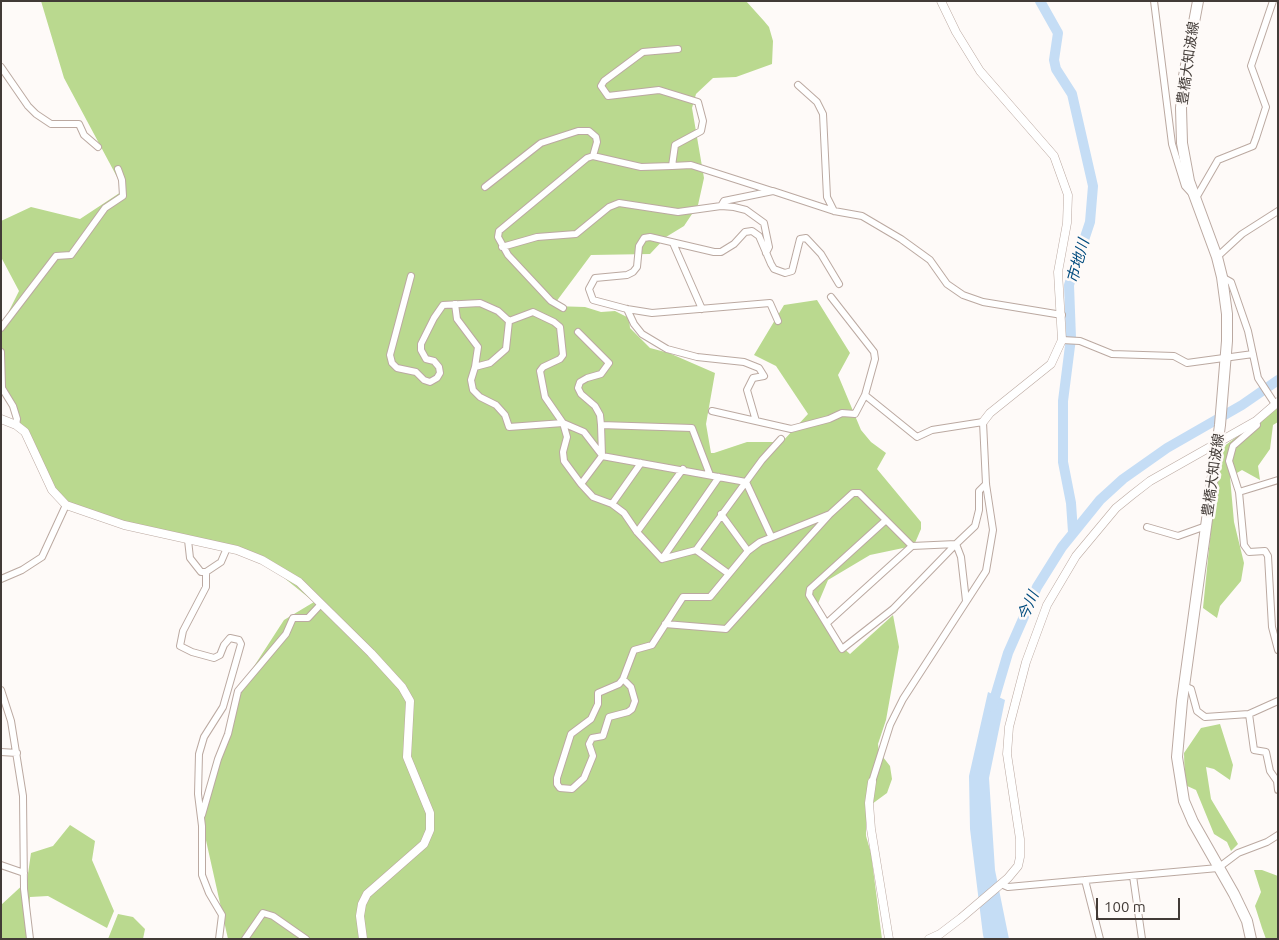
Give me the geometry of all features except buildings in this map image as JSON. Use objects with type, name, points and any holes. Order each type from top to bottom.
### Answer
[{"type":"main road","name":"豊橋大知波線","points":[[1198,1],[1181,108],[1182,143],[1190,181],[1217,257],[1222,277],[1227,314],[1226,358],[1220,425],[1177,746],[1181,792],[1193,822],[1234,894],[1246,921],[1251,939]]},
{"type":"street","points":[[889,939],[871,829],[869,803],[872,782],[890,725],[903,699],[986,571],[993,530],[986,484],[983,422],[990,412],[1051,364],[1062,340],[1058,272],[1069,208],[1068,195],[1061,170],[1054,156],[980,70],[956,32],[941,1]]},
{"type":"street","points":[[1154,1],[1172,144],[1185,186],[1196,198],[1218,160],[1253,146],[1266,107],[1251,66],[1273,1]]},
{"type":"street","points":[[672,166],[675,145],[701,131],[703,121],[698,102],[659,90],[608,96],[601,86],[604,81],[643,52],[678,49]]},
{"type":"street","points":[[1,67],[28,106],[36,114],[51,124],[79,124],[84,135],[98,147]]},
{"type":"street","points":[[798,85],[817,102],[823,114],[827,197],[834,211]]},
{"type":"street","points":[[485,187],[541,144],[578,131],[588,131],[596,137],[597,142],[593,156]]},
{"type":"street","points":[[563,308],[550,301],[535,286],[502,247],[498,237],[499,231],[578,164],[593,156],[641,167],[691,165],[834,211],[862,216],[902,238],[930,260],[947,284],[963,295],[983,302],[1062,315]]},
{"type":"street","points":[[1,328],[56,256],[71,255],[105,208],[123,196],[122,180],[118,168]]},
{"type":"street","points":[[720,206],[724,201],[773,192]]},
{"type":"street","points":[[502,247],[537,237],[576,234],[614,204],[678,212],[720,206],[746,210],[764,223],[769,247],[766,253]]},
{"type":"street","points":[[1217,257],[1242,234],[1278,211]]},
{"type":"street","points":[[778,321],[770,303],[652,313],[593,300],[589,289],[591,282],[602,276],[627,275],[633,272],[637,267],[639,246],[644,238],[650,237],[721,252],[734,244],[745,232],[752,231],[759,236],[774,269],[790,273],[794,268],[800,240],[806,238],[820,254],[839,284]]},
{"type":"street","points":[[673,243],[702,308]]},
{"type":"street","points":[[411,276],[390,355],[392,363],[397,368],[416,372],[424,380],[430,382],[436,378],[440,372],[439,367],[434,361],[426,359],[421,350],[438,310],[443,305],[480,303],[498,311],[508,321],[506,349],[490,363],[475,367]]},
{"type":"street","points":[[929,939],[940,934],[1001,884],[1014,872],[1020,857],[1007,754],[1010,727],[1026,662],[1047,606],[1076,556],[1116,508],[1150,481],[1256,421],[1276,403],[1258,378],[1248,330],[1231,282],[1222,277]]},
{"type":"street","points":[[712,411],[791,429],[829,419],[842,413],[855,414],[865,395],[875,359],[874,352],[831,297]]},
{"type":"street","points":[[455,304],[457,319],[478,346],[471,380],[473,390],[480,397],[496,404],[505,415],[508,427],[563,423],[584,432],[602,456],[740,479],[746,482],[771,536]]},
{"type":"street","points":[[627,309],[634,324],[642,334],[667,349],[697,357],[744,362],[759,368],[764,376],[753,378],[747,390],[756,420]]},
{"type":"street","points":[[508,321],[533,312],[560,327],[563,355],[560,359],[543,367],[540,371],[546,397],[563,423],[566,437],[562,452],[564,462],[593,497],[612,504],[624,513],[637,532],[662,559]]},
{"type":"street","points":[[578,332],[609,363],[601,374],[580,382],[578,388],[581,394],[595,406],[600,415],[602,456],[581,484]]},
{"type":"street","points":[[1062,340],[1080,341],[1112,354],[1174,356],[1186,363],[1253,354]]},
{"type":"street","points":[[1,352],[2,388],[13,406],[16,425]]},
{"type":"street","points":[[865,395],[916,437],[932,430],[983,422]]},
{"type":"street","points":[[1,419],[16,425],[25,432],[52,490],[66,505],[117,523],[227,548],[262,560],[300,582],[371,652],[402,687],[410,701],[407,757],[430,813],[429,836],[424,844],[367,894],[362,904],[360,916],[363,939]]},
{"type":"street","points":[[1256,421],[1257,424],[1234,446],[1229,461],[1233,479],[1239,492],[1244,545],[1249,552],[1265,552],[1268,556],[1272,627],[1278,650]]},
{"type":"street","points":[[601,425],[692,428],[710,475]]},
{"type":"street","points":[[662,559],[696,550],[770,450],[781,439]]},
{"type":"street","points":[[612,504],[642,463]]},
{"type":"street","points":[[637,532],[683,469]]},
{"type":"street","points":[[662,559],[719,476]]},
{"type":"street","points":[[1239,492],[1278,480]]},
{"type":"street","points":[[886,520],[810,589],[809,595],[842,649],[893,609],[975,526],[979,510],[979,491],[986,484]]},
{"type":"street","points":[[666,624],[726,629],[852,492],[859,493],[912,546]]},
{"type":"street","points":[[1,579],[22,570],[42,557],[49,546],[66,505]]},
{"type":"street","points":[[721,514],[748,551]]},
{"type":"street","points":[[623,679],[631,687],[635,701],[632,709],[609,717],[603,736],[592,738],[589,744],[593,756],[584,778],[572,788],[560,788],[557,784],[557,778],[571,734],[591,719],[598,704],[598,693],[619,684],[623,679],[634,650],[652,645],[683,598],[710,597],[748,551],[771,536],[830,514]]},
{"type":"street","points":[[1148,527],[1178,536],[1206,526]]},
{"type":"street","points":[[188,540],[190,558],[201,572],[206,572],[221,562],[227,548]]},
{"type":"street","points":[[827,622],[912,546],[956,544]]},
{"type":"street","points":[[956,544],[961,557],[966,601]]},
{"type":"street","points":[[696,550],[729,574]]},
{"type":"street","points":[[206,572],[206,587],[183,631],[180,646],[192,652],[214,658],[220,655],[230,638],[239,640],[241,648],[223,707],[204,738],[199,754],[198,794],[201,818],[202,875],[209,893],[222,915],[219,939]]},
{"type":"street","points":[[201,818],[218,759],[228,734],[238,691],[286,634],[293,618],[308,618],[321,604]]},
{"type":"street","points":[[1184,686],[1191,689],[1197,711],[1205,717],[1249,714],[1278,701]]},
{"type":"street","points":[[1,690],[11,721],[23,796],[24,873],[30,939]]},
{"type":"street","points":[[1249,714],[1254,750],[1266,752],[1270,771],[1277,781],[1278,790]]},
{"type":"street","points":[[1,752],[17,753]]},
{"type":"street","points":[[1001,884],[1008,888],[1218,868],[1238,853],[1267,842],[1278,835]]},
{"type":"street","points":[[1,865],[24,873]]},
{"type":"street","points":[[1133,876],[1142,939]]},
{"type":"street","points":[[1085,880],[1100,939]]},
{"type":"street","points":[[245,939],[263,913],[273,916],[306,939]]},
{"type":"green space","points":[[41,1],[746,1],[764,21],[769,27],[773,41],[772,64],[736,77],[713,78],[696,94],[692,108],[704,178],[698,205],[684,226],[666,237],[650,254],[591,255],[553,306],[585,307],[601,312],[615,311],[629,318],[630,328],[650,348],[669,353],[715,373],[706,424],[711,453],[747,442],[782,442],[808,414],[776,366],[754,355],[784,305],[817,300],[850,353],[838,375],[861,430],[871,442],[886,453],[877,469],[921,522],[921,529],[915,543],[908,547],[870,555],[828,580],[817,606],[840,645],[850,654],[893,615],[899,647],[886,720],[878,744],[879,752],[890,766],[892,779],[887,793],[872,804],[866,821],[866,836],[871,853],[882,939],[228,939],[201,818],[238,691],[284,620],[314,602],[262,560],[66,505],[15,424],[2,380],[1,327],[19,291],[1,257],[1,221],[31,207],[80,219],[124,190],[64,78]]},
{"type":"green space","points":[[1278,406],[1278,422],[1273,425],[1270,449],[1258,466],[1260,480],[1242,470],[1230,477],[1234,522],[1244,563],[1241,581],[1220,606],[1217,618],[1203,608],[1219,450]]},
{"type":"green space","points":[[1220,724],[1233,765],[1230,780],[1214,769],[1206,767],[1211,799],[1238,844],[1231,851],[1227,842],[1214,834],[1196,790],[1185,785],[1184,753],[1201,728]]},
{"type":"green space","points":[[70,825],[95,841],[92,860],[114,911],[107,928],[48,896],[30,897],[28,939],[1,939],[1,905],[27,881],[31,853],[53,846]]},
{"type":"green space","points":[[1254,870],[1262,870],[1278,876],[1278,939],[1266,939],[1262,928],[1255,906],[1261,892]]},
{"type":"green space","points":[[118,914],[133,917],[145,929],[143,939],[108,939]]},
{"type":"water","points":[[988,692],[1005,700],[989,778],[995,870],[1009,939],[984,939],[970,829],[969,776]]},
{"type":"waterway","name":"市地川","points":[[1040,1],[1058,33],[1054,60],[1056,69],[1072,94],[1093,186],[1090,222],[1069,285],[1071,338],[1063,401],[1063,462],[1071,503],[1073,532]]},
{"type":"waterway","name":"今川","points":[[992,707],[1008,653],[1037,587],[1062,547],[1100,500],[1123,479],[1167,448],[1242,405],[1278,380]]}]
